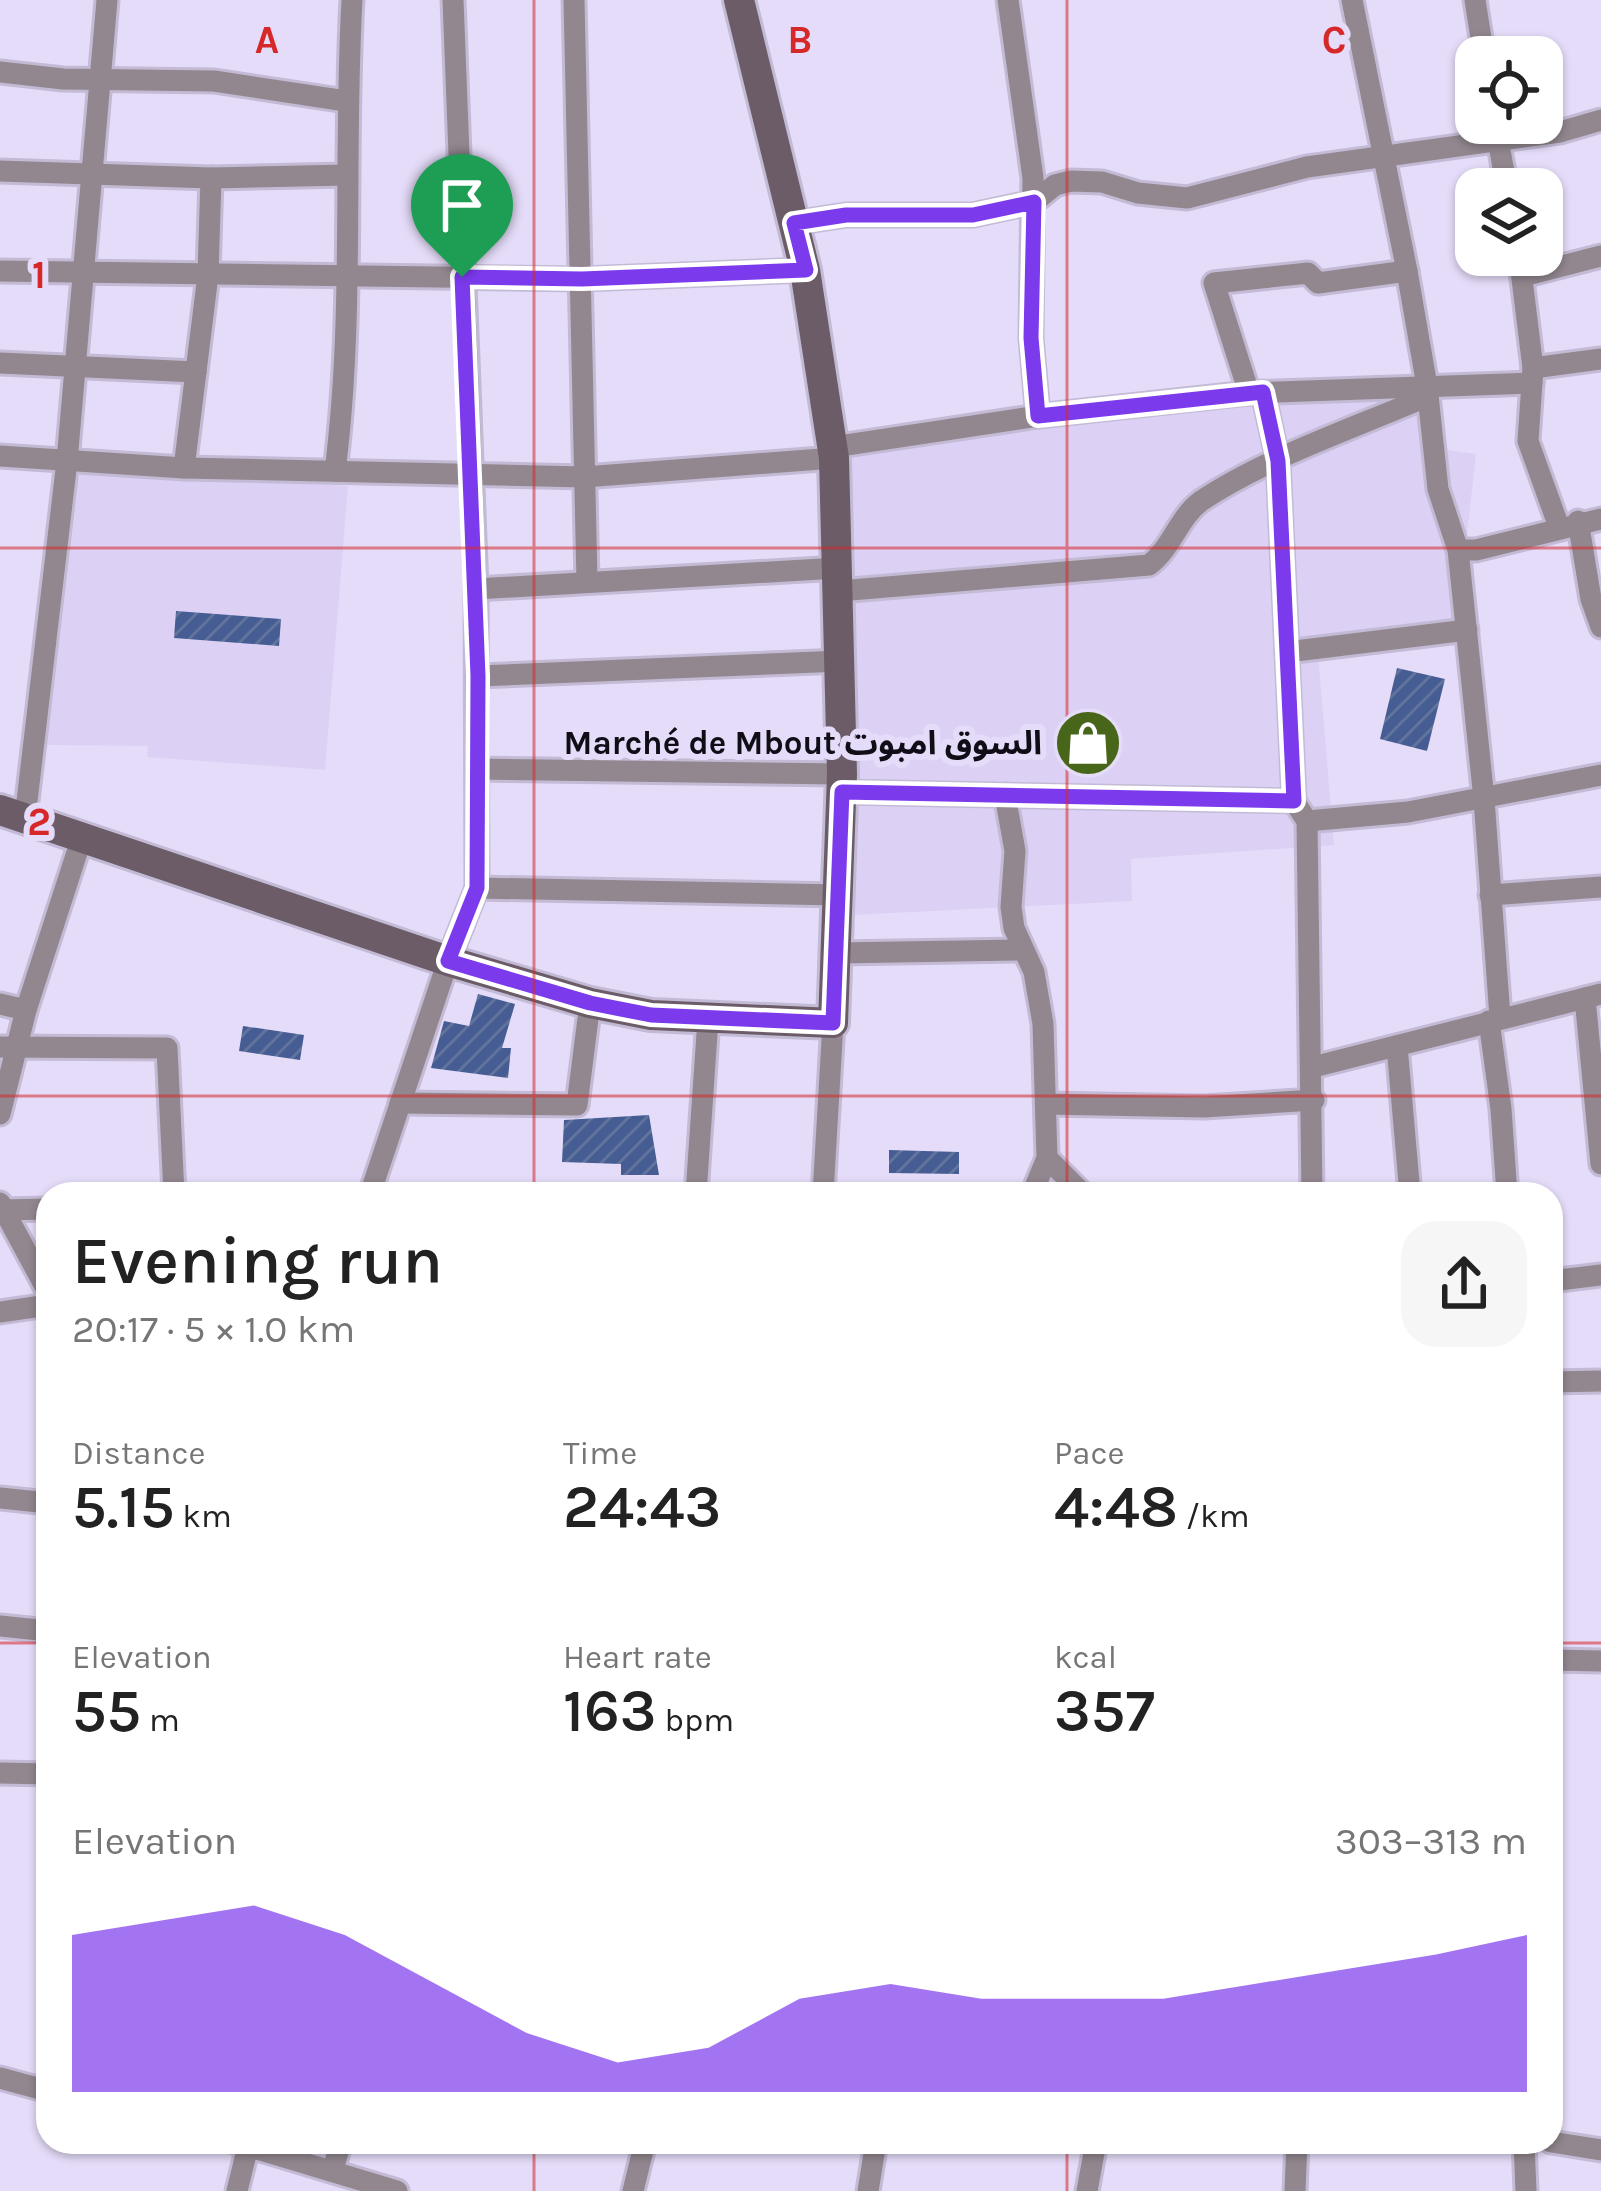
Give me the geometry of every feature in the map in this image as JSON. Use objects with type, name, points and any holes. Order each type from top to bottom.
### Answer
[{"type":"main road","points":[[12,814],[448,961],[590,1003],[651,1015],[833,1023],[842,783],[834,453],[806,270],[739,0]]},
{"type":"street","points":[[12,814],[67,461],[107,0]]},
{"type":"street","points":[[335,471],[346,389],[346,100],[352,0]]},
{"type":"street","points":[[374,1182],[477,888],[476,589],[453,0]]},
{"type":"street","points":[[574,0],[587,581]]},
{"type":"street","points":[[1008,0],[1034,202],[1031,338],[1038,416]]},
{"type":"street","points":[[1352,0],[1407,271],[1443,513],[1458,550],[1484,799],[1506,1182]]},
{"type":"street","points":[[1474,0],[1480,36]]},
{"type":"street","points":[[0,72],[99,80],[214,81],[346,100]]},
{"type":"street","points":[[1563,131],[1601,120]]},
{"type":"street","points":[[794,223],[846,215],[973,215],[1034,202],[1055,185],[1071,182],[1102,182],[1138,194],[1187,198],[1253,178],[1455,141]]},
{"type":"street","points":[[0,171],[211,178],[347,175]]},
{"type":"street","points":[[184,467],[208,275],[211,178]]},
{"type":"street","points":[[1563,261],[1601,256]]},
{"type":"street","points":[[0,272],[582,279],[806,270]]},
{"type":"street","points":[[1312,1182],[1313,1067],[1278,461],[1214,283],[1308,274],[1318,283],[1407,271]]},
{"type":"street","points":[[1522,276],[1532,376],[1528,441],[1569,524],[1601,627]]},
{"type":"street","points":[[0,456],[184,467],[584,477],[834,453],[1038,416],[1256,393],[1427,391],[1532,376],[1601,359]]},
{"type":"street","points":[[0,363],[196,372]]},
{"type":"street","points":[[476,589],[587,581],[838,580],[1149,565],[1161,556],[1198,503],[1427,391]]},
{"type":"street","points":[[1458,550],[1476,550],[1601,519]]},
{"type":"street","points":[[1287,652],[1467,630]]},
{"type":"street","points":[[478,676],[841,661]]},
{"type":"street","points":[[478,769],[842,783],[1300,811],[1408,812],[1601,775]]},
{"type":"street","points":[[1005,796],[1015,851],[1014,928],[1040,996],[1047,1158],[1037,1182]]},
{"type":"street","points":[[0,1114],[9,1047],[26,1010],[82,837]]},
{"type":"street","points":[[1490,895],[1601,887]]},
{"type":"street","points":[[477,888],[839,895]]},
{"type":"street","points":[[837,953],[1023,950]]},
{"type":"street","points":[[1313,1067],[1593,996],[1601,1164]]},
{"type":"street","points":[[400,1103],[577,1105],[590,1003]]},
{"type":"street","points":[[0,1004],[26,1010]]},
{"type":"street","points":[[697,1182],[708,1019]]},
{"type":"street","points":[[824,1182],[833,1023]]},
{"type":"street","points":[[1397,1046],[1409,1182]]},
{"type":"street","points":[[9,1047],[167,1048],[173,1182]]},
{"type":"street","points":[[1046,1104],[1204,1107],[1314,1100]]},
{"type":"street","points":[[1047,1158],[1071,1182]]},
{"type":"street","points":[[1,1207],[36,1208]]},
{"type":"street","points":[[1,1207],[36,1270]]},
{"type":"street","points":[[1563,1280],[1601,1275]]},
{"type":"street","points":[[0,1312],[36,1307]]},
{"type":"street","points":[[1563,1382],[1601,1381]]},
{"type":"street","points":[[0,1498],[36,1502]]},
{"type":"street","points":[[0,1626],[36,1630]]},
{"type":"street","points":[[1563,1660],[1601,1661]]},
{"type":"street","points":[[0,1773],[36,1774]]},
{"type":"street","points":[[0,2078],[36,2088]]},
{"type":"street","points":[[1563,2144],[1601,2150]]},
{"type":"street","points":[[237,2191],[242,2154]]},
{"type":"street","points":[[281,2154],[393,2190]]},
{"type":"street","points":[[333,2169],[337,2154]]},
{"type":"street","points":[[633,2191],[638,2154]]},
{"type":"street","points":[[868,2191],[874,2154]]},
{"type":"street","points":[[1087,2191],[1094,2154]]},
{"type":"street","points":[[1295,2191],[1297,2154]]},
{"type":"street","points":[[1525,2154],[1526,2191]]},
{"type":"shaded area","name":"Marché de Mbout السوق امبوت","points":[[1413,395],[1420,411],[1419,446],[1476,454],[1457,624],[1317,642],[1334,845],[1131,859],[1132,901],[852,915],[842,458],[1039,424],[1275,400]]},
{"type":"shaded area","points":[[80,470],[348,486],[325,770],[147,757],[148,746],[47,745]]},
{"type":"building","points":[[176,611],[281,619],[279,646],[174,638]]},
{"type":"building","points":[[1397,668],[1445,679],[1427,751],[1380,739]]},
{"type":"building","points":[[478,994],[515,1004],[502,1048],[511,1048],[508,1078],[431,1068],[444,1021],[469,1026]]},
{"type":"building","points":[[243,1026],[304,1035],[300,1060],[239,1051]]},
{"type":"building","points":[[649,1115],[659,1175],[621,1175],[621,1164],[562,1162],[564,1120]]},
{"type":"building","points":[[889,1150],[959,1152],[959,1174],[889,1173]]},
{"type":"place","name":"Marché de Mbout السوق امبوت","points":[[1088,743]]},
{"type":"route","points":[[1034,202],[1031,338],[1038,416],[1263,392],[1278,461],[1294,801],[842,792],[833,1023],[651,1015],[590,1003],[448,961],[477,888],[476,589],[462,277],[582,279],[806,270],[794,223],[846,215],[973,215],[1034,202]]}]
